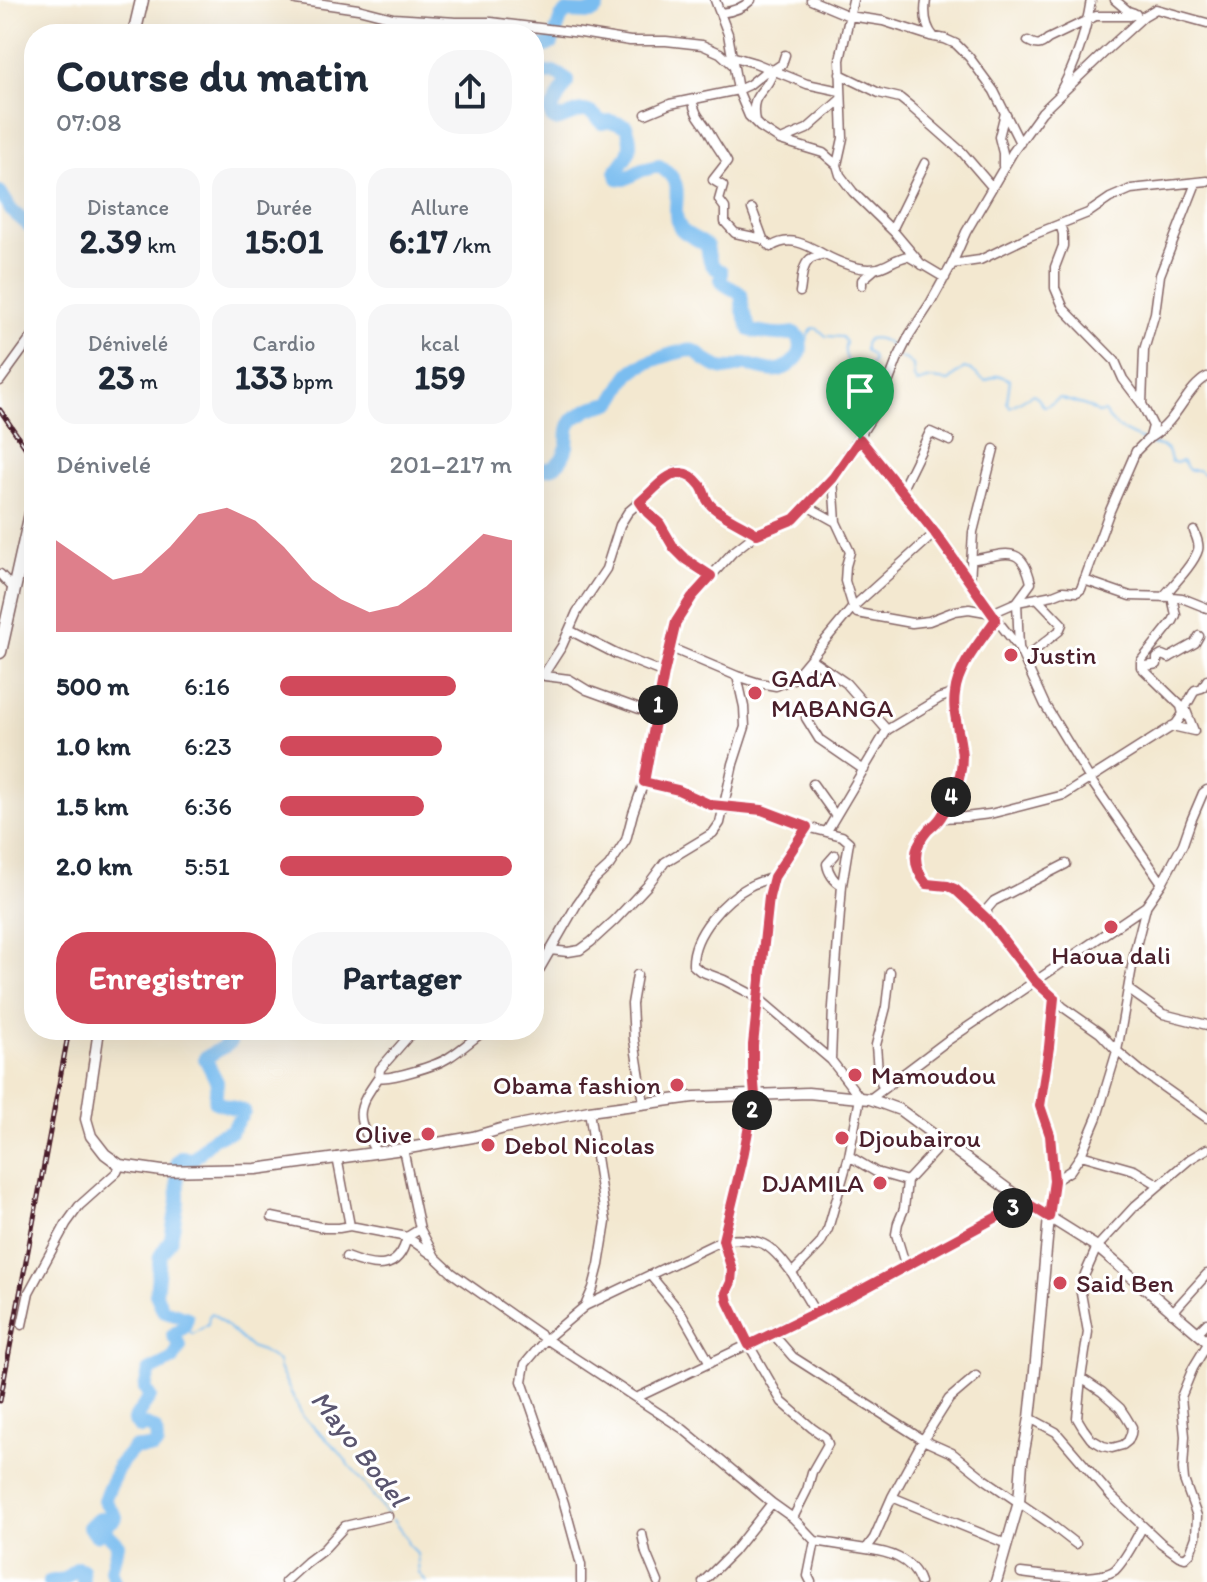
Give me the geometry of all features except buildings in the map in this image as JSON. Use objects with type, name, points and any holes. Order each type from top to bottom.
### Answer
[{"type":"main road","points":[[137,24],[143,2]]},
{"type":"main road","points":[[0,652],[24,542]]},
{"type":"street","points":[[296,0],[358,5],[393,18],[508,24]]},
{"type":"street","points":[[715,0],[728,34],[738,90],[749,116],[780,140],[823,153],[837,165]]},
{"type":"street","points":[[720,13],[731,12],[751,0]]},
{"type":"street","points":[[811,0],[849,16],[883,21],[956,44],[994,91],[1020,143]]},
{"type":"street","points":[[853,0],[840,60],[843,138],[837,165],[840,175],[853,192],[922,265]]},
{"type":"street","points":[[926,0],[926,21],[935,37]]},
{"type":"street","points":[[1054,101],[1069,76],[1088,20],[1091,0]]},
{"type":"street","points":[[1115,0],[1128,11],[1140,15]]},
{"type":"street","points":[[544,961],[577,904],[626,840],[644,782],[676,622],[692,597],[733,552],[757,534],[794,519],[833,478],[880,404],[898,357],[945,278],[966,232],[1002,170],[1042,112],[1140,15],[1158,4],[1207,23]]},
{"type":"street","points":[[1028,41],[1042,44],[1096,16],[1140,15]]},
{"type":"street","points":[[544,28],[630,41],[702,45],[732,60],[773,70],[841,95]]},
{"type":"street","points":[[646,114],[670,104],[738,90],[782,64],[785,55]]},
{"type":"street","points":[[755,122],[753,103],[771,80],[773,70]]},
{"type":"street","points":[[840,74],[879,93],[900,98],[962,152],[992,187]]},
{"type":"street","points":[[780,140],[807,129],[841,95]]},
{"type":"street","points":[[696,99],[693,102],[694,112],[727,162],[713,180],[723,186],[719,200],[725,208],[725,222],[735,233],[763,239]]},
{"type":"street","points":[[1002,170],[1003,153],[999,137],[1006,112]]},
{"type":"street","points":[[892,230],[925,163]]},
{"type":"street","points":[[952,264],[980,260],[1088,213],[1131,189],[1207,181]]},
{"type":"street","points":[[1142,404],[1144,350],[1155,313],[1160,275],[1196,183]]},
{"type":"street","points":[[752,209],[763,239],[771,247],[792,240],[851,267],[875,269]]},
{"type":"street","points":[[1060,224],[1063,246],[1055,267],[1055,288],[1064,309],[1115,361],[1123,379],[1142,404],[1153,426],[1147,440]]},
{"type":"street","points":[[800,292],[803,272],[810,259],[823,254]]},
{"type":"street","points":[[862,285],[867,274],[892,260],[908,256],[945,278]]},
{"type":"street","points":[[0,381],[24,348]]},
{"type":"street","points":[[1207,377],[1199,382],[1171,421],[1136,451],[1081,589],[1017,602],[994,616],[962,671],[955,693],[962,752],[960,778],[941,818],[925,833],[918,846],[915,862],[918,873],[927,884],[955,889],[987,919],[1035,981],[1054,998],[1100,1033],[1117,1051],[1207,1118]]},
{"type":"street","points":[[901,491],[930,432],[950,441]]},
{"type":"street","points":[[860,439],[935,533],[1019,648],[1045,705],[1090,779],[1162,883]]},
{"type":"street","points":[[970,583],[973,532],[994,449]]},
{"type":"street","points":[[656,715],[587,690],[569,679],[544,674],[577,612],[606,569],[620,525],[628,512],[679,471],[694,478],[704,490],[710,506],[757,534]]},
{"type":"street","points":[[833,478],[836,522],[850,552],[845,581],[857,613],[912,623],[969,609],[994,616]]},
{"type":"street","points":[[640,502],[660,524],[674,548],[711,576]]},
{"type":"street","points":[[807,506],[836,522]]},
{"type":"street","points":[[941,818],[990,814],[1064,795],[1172,726],[1183,714],[1181,706],[1141,667],[1141,661],[1176,615],[1170,597],[1172,586],[1198,549],[1194,531]]},
{"type":"street","points":[[671,648],[737,676],[776,686],[793,679],[853,607],[935,533]]},
{"type":"street","points":[[971,560],[1012,554],[1022,558],[1026,565],[1031,583],[1017,602],[1019,648]]},
{"type":"street","points":[[0,574],[13,588]]},
{"type":"street","points":[[1084,580],[1130,596],[1170,597],[1207,608]]},
{"type":"street","points":[[1025,658],[1059,631],[1062,624],[1037,598]]},
{"type":"street","points":[[569,630],[616,654],[664,673]]},
{"type":"street","points":[[1141,667],[1157,664],[1157,658],[1162,655],[1169,658],[1195,643],[1199,636]]},
{"type":"street","points":[[811,659],[846,683],[887,730]]},
{"type":"street","points":[[550,950],[580,950],[591,942],[647,886],[665,862],[713,833],[720,823],[745,727],[737,676]]},
{"type":"street","points":[[1172,726],[1194,731],[1185,708],[1195,690],[1202,688],[1207,680]]},
{"type":"street","points":[[827,831],[887,730],[940,698],[955,693]]},
{"type":"street","points":[[806,718],[819,739],[864,770]]},
{"type":"street","points":[[644,782],[678,790],[711,805],[762,810],[842,836],[849,842],[842,885],[831,1060]]},
{"type":"street","points":[[813,784],[835,815]]},
{"type":"street","points":[[1054,1181],[1070,1171],[1081,1155],[1097,1117],[1117,1051],[1146,906],[1183,844],[1206,792]]},
{"type":"street","points":[[793,1518],[812,1472],[828,1444],[825,1437],[782,1402],[749,1345],[728,1302],[726,1293],[732,1270],[723,1240],[755,1095],[753,1045],[769,897],[774,877],[807,827]]},
{"type":"street","points":[[835,855],[827,867],[842,885]]},
{"type":"street","points":[[987,919],[987,909],[994,901],[1066,864]]},
{"type":"street","points":[[774,877],[750,886],[709,919],[693,955],[693,965],[757,997],[831,1060],[865,1098]]},
{"type":"street","points":[[792,1273],[820,1244],[828,1229],[865,1098],[1146,906]]},
{"type":"street","points":[[883,1088],[876,1045],[886,1007],[890,972]]},
{"type":"street","points":[[637,975],[632,1016],[644,1103]]},
{"type":"street","points":[[1129,990],[1163,1014],[1207,1025]]},
{"type":"street","points":[[996,1582],[1019,1502],[1054,1181],[1050,1135],[1040,1106],[1054,998]]},
{"type":"street","points":[[98,1040],[86,1119],[91,1136],[105,1154],[120,1165],[162,1171],[256,1169],[403,1149],[589,1111],[693,1097],[808,1093],[865,1098],[900,1110],[1025,1202],[1097,1247],[1207,1343],[1181,1397],[1185,1436],[1184,1480],[1197,1516],[1196,1537],[1190,1553],[1185,1558],[1179,1556],[1161,1543],[1096,1480],[1056,1432],[1030,1418]]},
{"type":"street","points":[[376,1152],[362,1129],[360,1116],[363,1099],[379,1077],[380,1069],[405,1040]]},
{"type":"street","points":[[379,1077],[395,1077],[445,1060],[472,1040]]},
{"type":"street","points":[[585,1306],[599,1265],[606,1222],[589,1111]]},
{"type":"street","points":[[906,1267],[896,1234],[904,1209],[907,1181],[944,1141]]},
{"type":"street","points":[[403,1149],[420,1229],[435,1257]]},
{"type":"street","points":[[1081,1378],[1102,1392],[1126,1417],[1132,1427],[1128,1441],[1123,1445],[1112,1448],[1091,1439],[1077,1418],[1081,1378],[1088,1332],[1081,1293],[1085,1274],[1097,1247],[1135,1206],[1190,1159],[1207,1149]]},
{"type":"street","points":[[1081,1155],[1134,1170],[1159,1185]]},
{"type":"street","points":[[849,1156],[876,1172],[907,1181]]},
{"type":"street","points":[[337,1157],[350,1226]]},
{"type":"street","points":[[22,1325],[29,1292],[66,1224],[79,1206],[117,1172],[120,1165]]},
{"type":"street","points":[[636,1398],[856,1293],[1025,1202]]},
{"type":"street","points":[[272,1217],[325,1228],[350,1226],[407,1237],[452,1273],[546,1339],[683,1429],[793,1518],[815,1541],[887,1552],[906,1562],[918,1574],[920,1582]]},
{"type":"street","points":[[346,1257],[371,1265],[395,1261],[407,1237],[420,1229]]},
{"type":"street","points":[[581,1582],[581,1565],[564,1503],[522,1381],[525,1364],[546,1339],[585,1306],[723,1240],[744,1238],[762,1242],[777,1253],[815,1312]]},
{"type":"street","points":[[1172,1313],[1207,1274]]},
{"type":"street","points":[[650,1275],[682,1314],[710,1363]]},
{"type":"street","points":[[1197,1333],[1207,1323]]},
{"type":"street","points":[[773,1334],[793,1357],[923,1440],[952,1453],[1076,1544]]},
{"type":"street","points":[[866,1549],[923,1440],[949,1399],[976,1376]]},
{"type":"street","points":[[892,1497],[1007,1544]]},
{"type":"street","points":[[703,1582],[733,1552],[772,1503]]},
{"type":"street","points":[[285,1582],[323,1550],[345,1526],[388,1516]]},
{"type":"street","points":[[1021,1573],[1078,1580],[1106,1576],[1114,1571],[1143,1526]]},
{"type":"street","points":[[642,1534],[658,1582]]},
{"type":"street","points":[[807,1580],[815,1541]]},
{"type":"waterway","points":[[544,46],[552,43],[561,18],[567,12],[590,13],[600,0]]},
{"type":"waterway","points":[[544,74],[553,72],[568,80],[550,112],[555,120],[585,111],[602,123],[610,121],[626,126],[629,150],[616,171],[618,178],[624,179],[659,166],[669,174],[677,189],[676,213],[681,229],[707,246],[711,264],[721,271],[721,281],[741,294],[750,330],[794,333],[799,337],[801,347],[794,361],[777,370],[745,364],[719,368],[697,352],[689,350],[645,364],[631,373],[612,402],[573,419],[565,452],[559,462],[544,469]]},
{"type":"waterway","points":[[0,192],[11,210],[24,221]]},
{"type":"waterway","points":[[801,345],[807,341],[813,328],[826,336],[842,337],[846,342],[847,358],[857,372],[873,361],[865,350],[868,339],[885,342],[896,354]]},
{"type":"waterway","points":[[900,358],[913,365],[917,383],[931,379],[949,381],[964,368],[985,381],[998,375],[1010,380],[1007,402],[1010,407],[1033,394],[1045,406],[1060,398],[1097,413],[1104,412],[1121,429],[1143,440]]},
{"type":"waterway","points":[[1149,443],[1166,449],[1171,461],[1182,461],[1189,470],[1207,474]]},
{"type":"waterway","points":[[115,1582],[111,1570],[118,1544],[104,1530],[96,1535],[89,1527],[100,1518],[112,1521],[116,1517],[104,1500],[119,1465],[134,1448],[153,1448],[157,1444],[156,1430],[146,1425],[140,1428],[134,1420],[150,1397],[145,1388],[149,1371],[173,1359],[180,1346],[173,1335],[184,1327],[187,1318],[163,1310],[156,1294],[160,1256],[171,1239],[178,1201],[177,1162],[182,1157],[192,1160],[213,1138],[231,1131],[244,1111],[215,1102],[217,1082],[205,1058],[230,1040]]},
{"type":"waterway","name":"Mayo Bodel","points":[[184,1327],[193,1334],[208,1324],[212,1313],[250,1347],[278,1361],[303,1417],[337,1449],[387,1514]]},
{"type":"waterway","name":"Mayo Bodel","points":[[392,1519],[417,1553],[419,1573],[426,1582]]},
{"type":"waterway","points":[[49,1582],[65,1579],[78,1568],[82,1570],[83,1582]]},
{"type":"railway","points":[[0,410],[24,445]]},
{"type":"railway","points":[[0,1401],[67,1040]]},
{"type":"place","name":"Justin","points":[[1011,655]]},
{"type":"place","name":"GAdA MABANGA","points":[[755,693]]},
{"type":"place","name":"Haoua dali","points":[[1111,927]]},
{"type":"place","name":"Mamoudou","points":[[855,1075]]},
{"type":"place","name":"Obama fashion","points":[[677,1085]]},
{"type":"place","name":"Olive","points":[[428,1134]]},
{"type":"place","name":"Djoubairou","points":[[842,1138]]},
{"type":"place","name":"Debol Nicolas","points":[[488,1145]]},
{"type":"place","name":"DJAMILA","points":[[880,1183]]},
{"type":"place","name":"Said Ben","points":[[1060,1283]]},
{"type":"route","points":[[860,439],[935,533],[996,619],[962,671],[955,693],[962,752],[960,778],[941,818],[925,833],[918,846],[915,862],[918,873],[927,884],[955,889],[987,919],[1035,981],[1054,998],[1040,1106],[1050,1135],[1054,1181],[1049,1217],[1025,1202],[856,1293],[749,1345],[728,1302],[726,1293],[732,1270],[723,1240],[755,1095],[753,1045],[769,897],[774,877],[807,827],[762,810],[711,805],[678,790],[644,782],[676,622],[692,597],[711,576],[674,548],[660,524],[640,502],[679,471],[694,478],[704,490],[710,506],[757,534],[794,519],[833,478],[860,439]]}]
